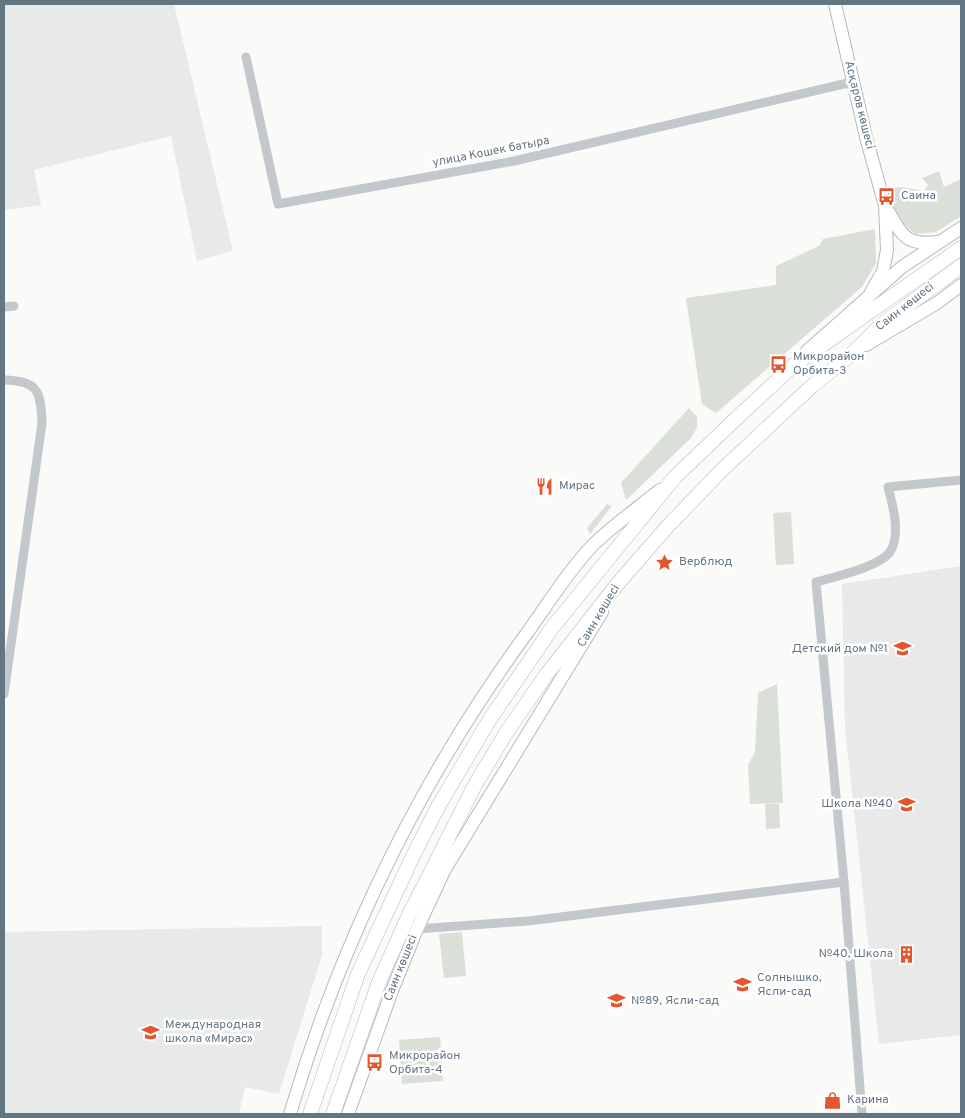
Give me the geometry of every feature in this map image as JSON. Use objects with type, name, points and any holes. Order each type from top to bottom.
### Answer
[{"type":"main road","name":"Саин көшесі","points":[[310,1114],[325,1066],[362,965],[439,805],[490,719],[552,628],[675,477],[794,366],[961,248]]},
{"type":"main road","name":"Саин көшесі","points":[[333,1114],[379,982],[408,917],[475,785],[506,733],[546,675],[620,581],[674,518],[723,469],[812,386],[853,353],[881,325],[961,266]]},
{"type":"street","name":"Асқаров көшесі","points":[[835,4],[852,82],[885,206]]},
{"type":"street","name":"улица Кошек батыра","points":[[246,57],[278,204],[514,161],[852,82]]},
{"type":"street","points":[[885,206],[901,233],[907,239],[922,243],[940,241]]},
{"type":"street","points":[[869,296],[883,271],[887,250],[885,206]]},
{"type":"street","points":[[794,366],[821,337],[902,267],[961,228]]},
{"type":"street","points":[[853,353],[936,303],[961,285]]},
{"type":"street","points":[[4,307],[14,306]]},
{"type":"street","points":[[4,380],[30,384],[37,391],[41,402],[42,424],[4,694]]},
{"type":"street","name":"Саин көшесі","points":[[290,1114],[318,1032],[360,924],[378,883],[442,760],[497,674],[593,545],[675,477]]},
{"type":"street","points":[[862,1114],[844,882],[816,582],[877,563],[890,552],[894,536],[894,513],[888,488],[961,480]]},
{"type":"street","name":"Саин көшесі","points":[[348,1114],[366,1059],[417,929],[445,869],[620,581]]},
{"type":"street","points":[[417,929],[528,920],[844,882]]},
{"type":"shaded area","points":[[4,4],[174,4],[233,251],[197,261],[171,136],[34,170],[41,205],[4,210]]},
{"type":"shaded area","points":[[939,171],[944,187],[961,179],[961,216],[936,232],[916,234],[895,215],[885,188],[902,187],[924,191],[928,185],[922,178]]},
{"type":"shaded area","points":[[875,229],[876,263],[862,287],[716,413],[702,404],[686,298],[776,285],[776,266],[819,246],[823,239]]},
{"type":"shaded area","points":[[689,408],[697,417],[697,427],[691,438],[626,500],[621,483]]},
{"type":"shaded area","points":[[607,504],[612,506],[590,534],[587,528]]},
{"type":"shaded area","points":[[791,512],[794,564],[776,565],[773,513]]},
{"type":"shaded area","name":"Школа №40","points":[[961,566],[961,1035],[879,1044],[845,728],[842,584]]},
{"type":"shaded area","points":[[777,684],[783,803],[750,804],[748,765],[755,752],[758,693]]},
{"type":"shaded area","points":[[765,804],[779,804],[780,828],[766,829]]},
{"type":"shaded area","name":"Международная школа «Мирас»","points":[[322,926],[322,955],[279,1094],[245,1087],[239,1114],[4,1114],[4,932]]},
{"type":"shaded area","points":[[462,932],[466,976],[444,978],[439,934]]},
{"type":"shaded area","points":[[440,1037],[443,1081],[402,1084],[399,1040]]},
{"type":"place","name":"Саина","points":[[887,196]]},
{"type":"place","name":"Микрорайон Орбита-3","points":[[779,364]]},
{"type":"place","name":"Мирас","points":[[545,486]]},
{"type":"place","name":"Верблюд","points":[[665,562]]},
{"type":"place","name":"Детский дом №1","points":[[902,649]]},
{"type":"place","name":"Школа №40","points":[[907,804]]},
{"type":"place","name":"№40, Школа","points":[[907,954]]},
{"type":"place","name":"Солнышко, Ясли-сад","points":[[743,985]]},
{"type":"place","name":"№89, Ясли-сад","points":[[617,1001]]},
{"type":"place","name":"Международная школа «Мирас»","points":[[151,1032]]},
{"type":"place","name":"Микрорайон Орбита-4","points":[[375,1063]]},
{"type":"place","name":"Карина","points":[[833,1100]]}]
